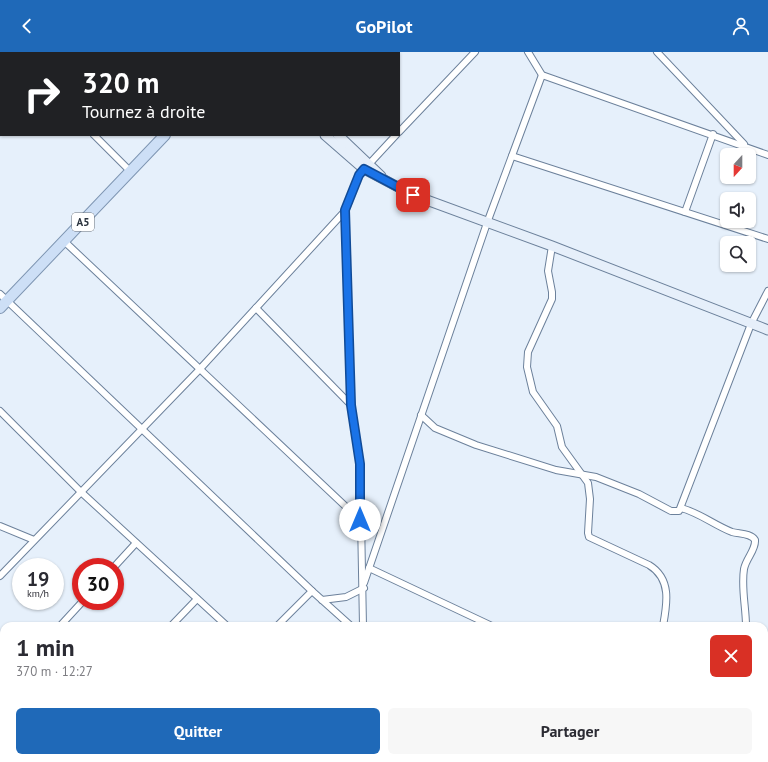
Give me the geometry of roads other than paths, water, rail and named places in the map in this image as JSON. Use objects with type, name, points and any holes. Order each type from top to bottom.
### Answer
[{"type":"main road","name":"A5","points":[[2,301],[65,242],[164,136]]},
{"type":"main road","points":[[326,136],[387,183],[413,195],[552,246],[768,330]]},
{"type":"main road","points":[[339,136],[367,166]]},
{"type":"street","points":[[528,52],[542,75],[713,134],[768,155]]},
{"type":"street","points":[[657,52],[745,146]]},
{"type":"street","points":[[400,131],[472,53]]},
{"type":"street","points":[[322,600],[346,597],[364,586],[487,223],[542,75]]},
{"type":"street","points":[[685,212],[713,134]]},
{"type":"street","points":[[95,136],[131,172]]},
{"type":"street","points":[[0,576],[199,370],[345,210],[359,175],[395,136]]},
{"type":"street","points":[[512,156],[768,239]]},
{"type":"street","points":[[345,210],[351,405],[360,464],[360,520],[364,586],[363,622]]},
{"type":"street","points":[[65,242],[199,370],[360,520]]},
{"type":"street","points":[[552,246],[548,270],[552,296],[528,352],[526,360],[528,377],[536,398],[557,426],[562,447],[584,475],[588,483],[590,494],[589,537],[649,565],[657,572],[664,583],[667,595],[664,622]]},
{"type":"street","points":[[422,415],[435,428],[476,445],[556,470],[596,477],[639,494],[671,511],[676,512],[681,508],[692,473],[699,461],[710,428],[751,324],[768,291]]},
{"type":"street","points":[[2,301],[142,429],[347,622]]},
{"type":"street","points":[[256,308],[351,405]]},
{"type":"street","points":[[0,411],[80,492],[223,622]]},
{"type":"street","points":[[681,508],[704,516],[722,528],[750,535],[755,540],[754,548],[746,559],[743,576],[746,622]]},
{"type":"street","points":[[0,526],[34,540]]},
{"type":"street","points":[[122,558],[136,543]]},
{"type":"street","points":[[369,568],[484,622]]},
{"type":"street","points":[[281,622],[312,591]]},
{"type":"street","points":[[175,622],[197,599]]},
{"type":"street","points":[[64,622],[75,610]]}]
